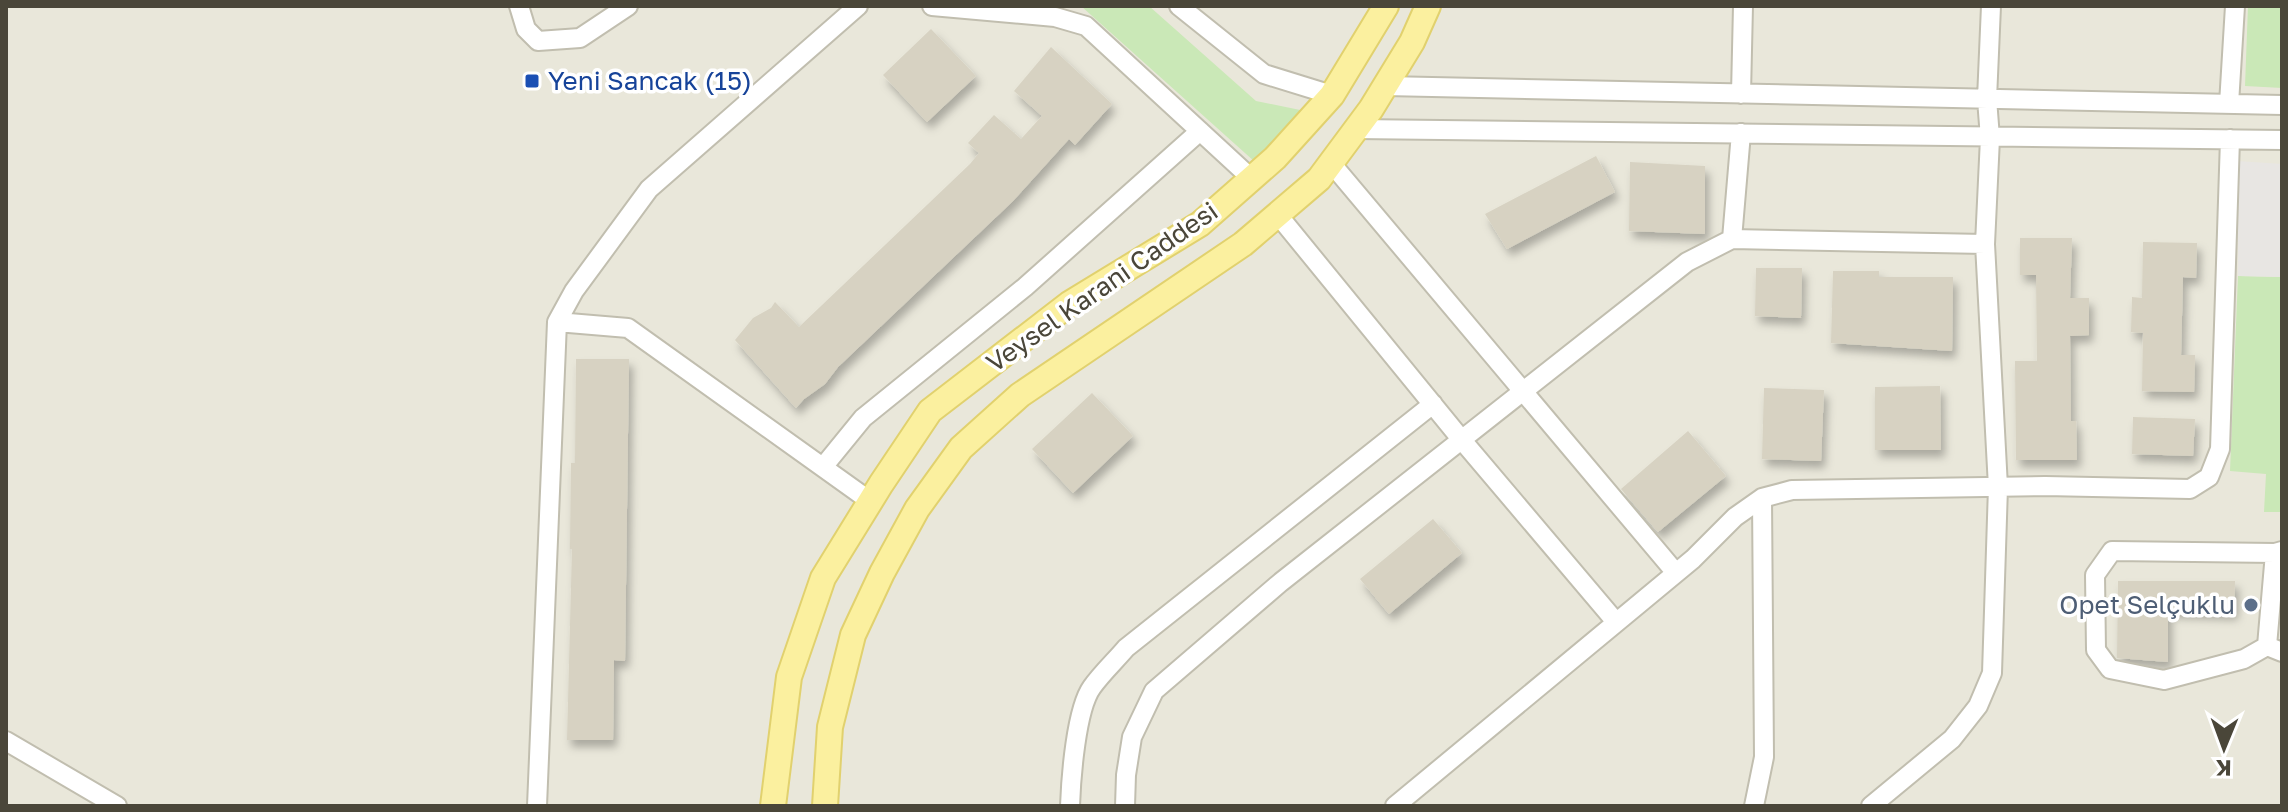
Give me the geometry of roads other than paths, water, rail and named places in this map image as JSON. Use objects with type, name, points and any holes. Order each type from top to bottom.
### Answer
[{"type":"main road","name":"Veysel Karani Caddesi","points":[[773,806],[789,677],[823,578],[930,411],[1069,304],[1200,224],[1252,179],[1332,95],[1386,6]]},
{"type":"main road","name":"Veysel Karani Caddesi","points":[[825,806],[830,727],[853,635],[917,509],[961,448],[1020,395],[1243,244],[1319,179],[1385,86],[1412,42],[1428,6]]},
{"type":"street","points":[[519,6],[526,29],[538,41],[580,38],[628,6]]},
{"type":"street","points":[[537,806],[557,322],[574,291],[649,189],[858,6]]},
{"type":"street","points":[[932,6],[1055,17],[1086,26],[1252,179]]},
{"type":"street","points":[[1179,6],[1264,74],[1332,95]]},
{"type":"street","points":[[1741,94],[1743,6]]},
{"type":"street","points":[[1871,806],[1952,739],[1978,706],[1992,673],[1998,487],[1985,244],[1991,6]]},
{"type":"street","points":[[2229,104],[2235,6]]},
{"type":"street","points":[[1385,86],[2282,105]]},
{"type":"street","points":[[1356,129],[2282,140]]},
{"type":"street","points":[[823,467],[863,418],[1025,287],[1200,131]]},
{"type":"street","points":[[1732,239],[1741,133]]},
{"type":"street","points":[[1395,806],[1676,573],[1735,517],[1762,498],[1792,490],[1998,487],[2190,489],[2209,477],[2220,449],[2230,139]]},
{"type":"street","points":[[1331,163],[1676,573]]},
{"type":"street","points":[[1278,215],[1616,622]]},
{"type":"street","points":[[1125,806],[1132,737],[1154,691],[1281,582],[1687,262],[1732,239],[1985,244]]},
{"type":"street","points":[[557,322],[628,328],[870,501]]},
{"type":"street","points":[[1070,806],[1071,773],[1090,689],[1126,648],[1433,404]]},
{"type":"street","points":[[1754,806],[1764,757],[1762,498]]},
{"type":"street","points":[[2112,551],[2279,552],[2275,649],[2164,680],[2110,669],[2096,650],[2095,575],[2112,551]]},
{"type":"street","points":[[6,741],[117,806]]},
{"type":"place","name":"Yeni Sancak (15)","points":[[532,81]]},
{"type":"place","name":"Opet Selçuklu","points":[[2251,605]]}]
